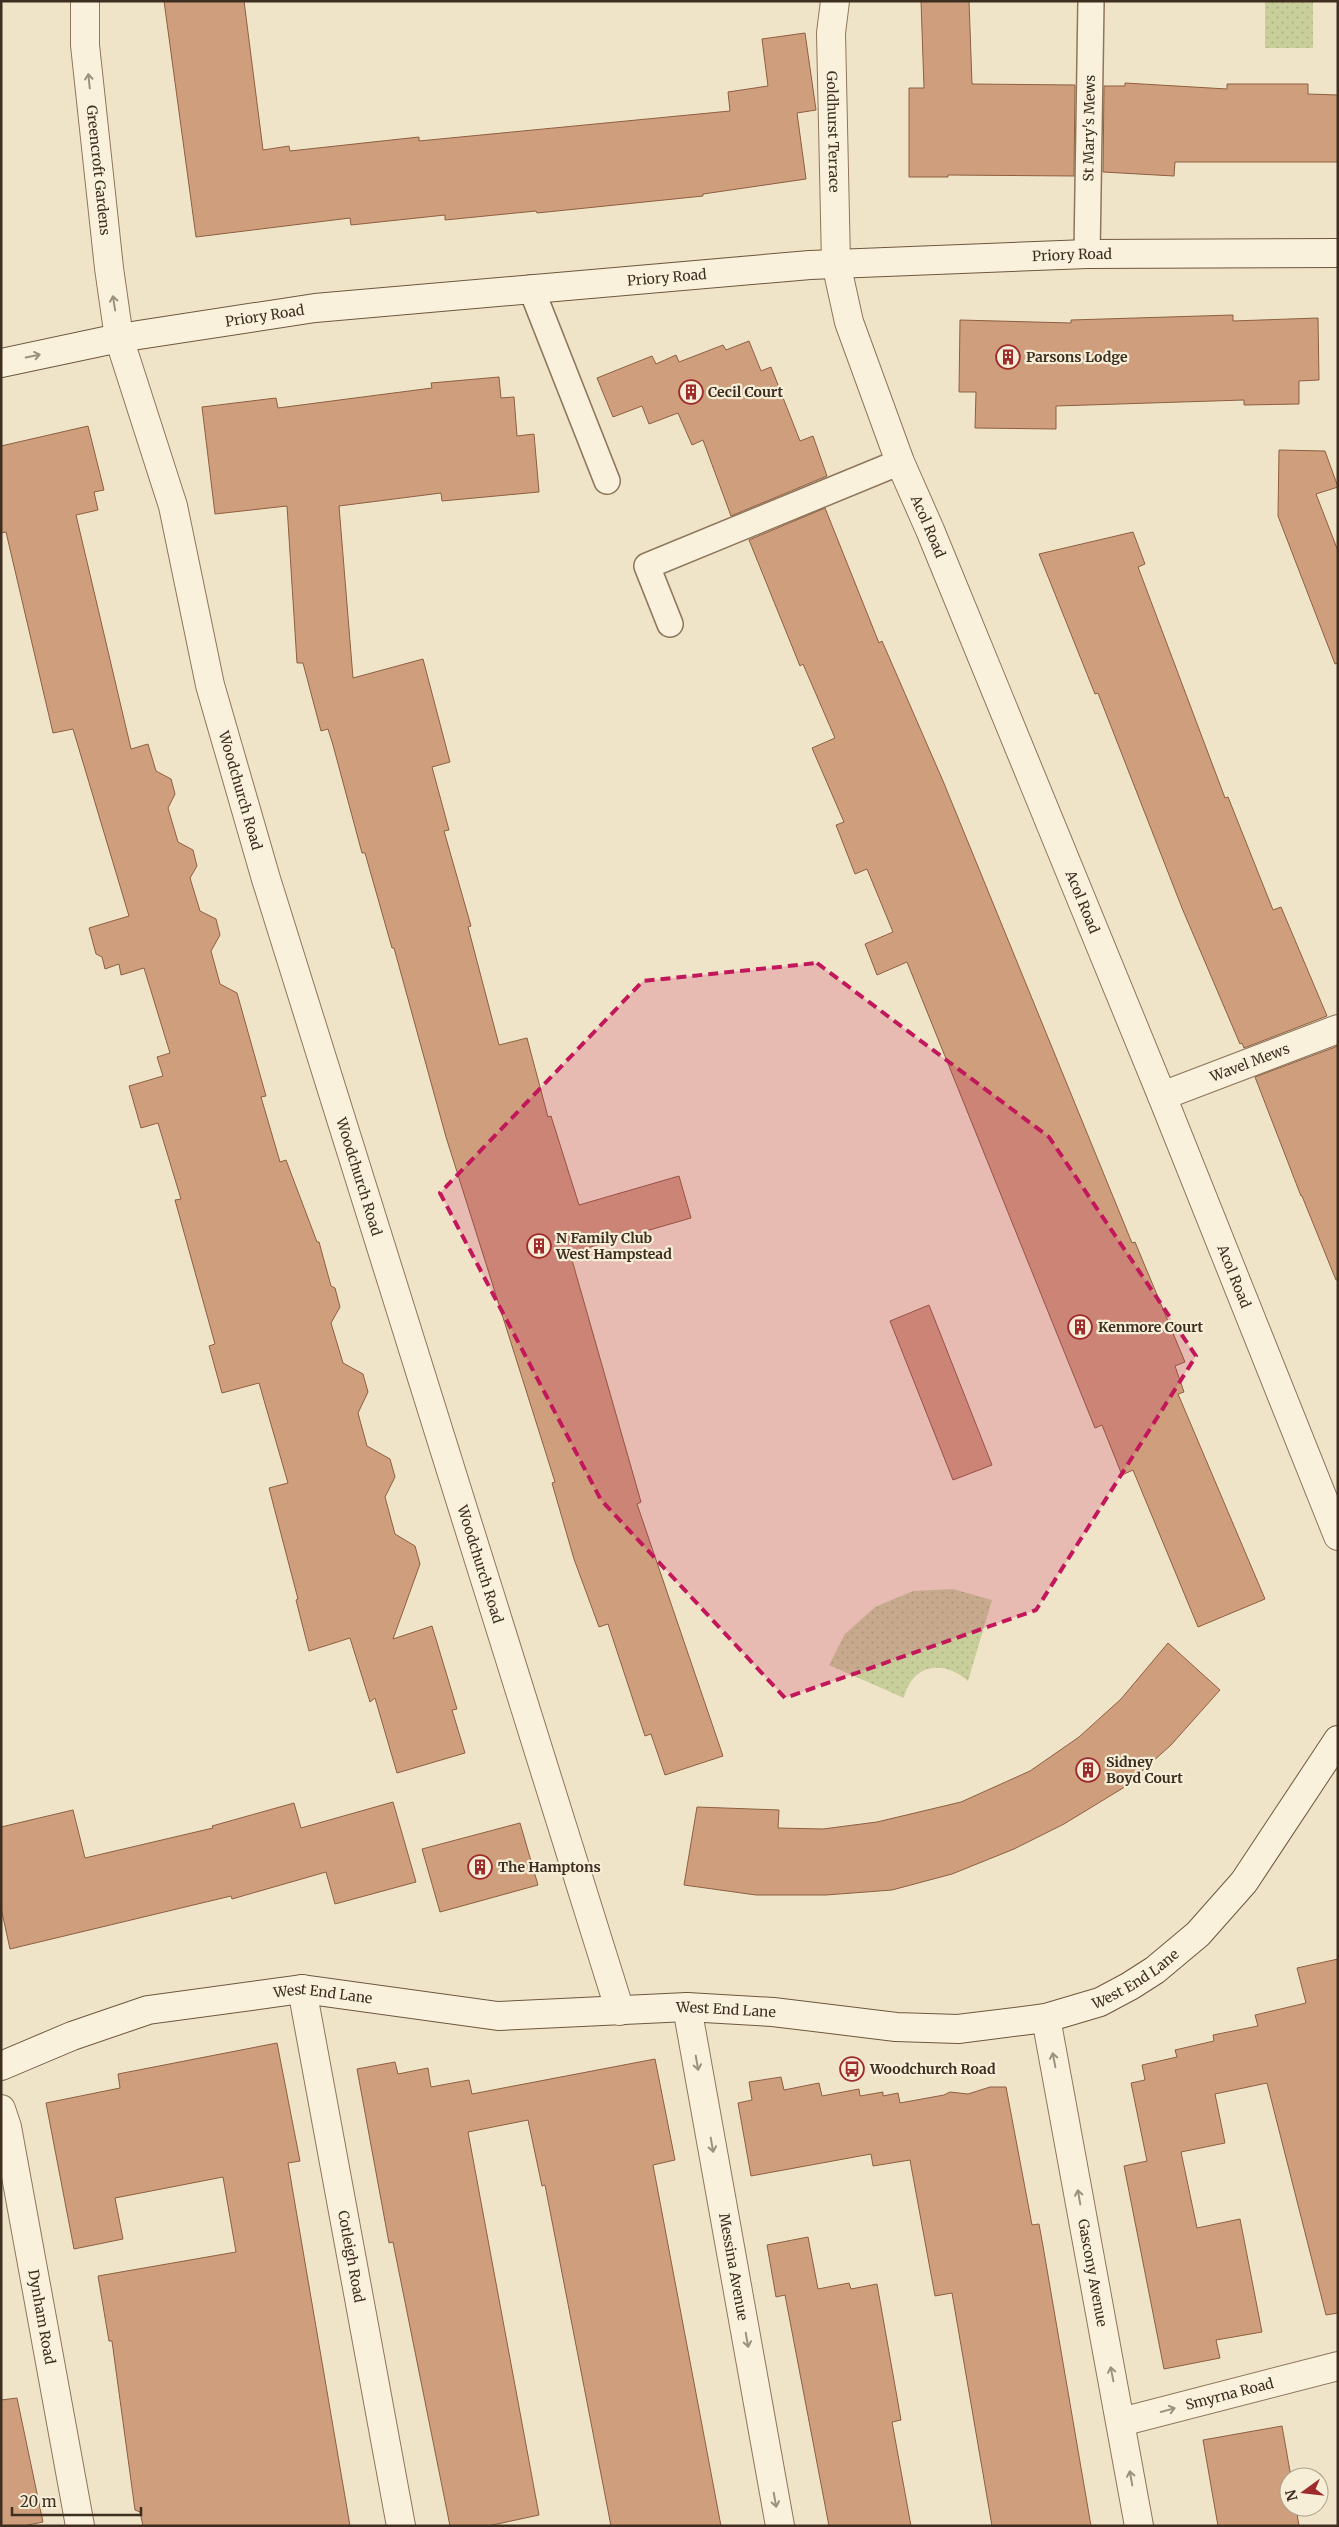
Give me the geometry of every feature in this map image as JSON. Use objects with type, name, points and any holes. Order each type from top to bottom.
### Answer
[{"type":"street","name":"Greencroft Gardens","points":[[85,1],[85,45],[109,268],[119,338]]},
{"type":"street","name":"Goldhurst Terrace","points":[[835,1],[832,34],[836,263]]},
{"type":"street","name":"Priory Road","points":[[1,362],[119,338],[315,308],[836,263],[1086,254],[1338,253]]},
{"type":"street","name":"Acol Road","points":[[836,263],[849,322],[900,462],[930,530],[1162,1096],[1338,1536]]},
{"type":"street","name":"Woodchurch Road","points":[[119,338],[173,506],[210,685],[266,879],[573,1855],[620,2011]]},
{"type":"street","name":"Wavel Mews","points":[[1162,1096],[1338,1029]]},
{"type":"street","name":"West End Lane","points":[[1,2066],[72,2036],[148,2010],[302,1989],[498,2016],[687,2007],[753,2010],[856,2023],[929,2028],[958,2028],[1046,2018],[1100,2002],[1130,1986],[1155,1970],[1198,1934],[1244,1882],[1338,1740]]},
{"type":"street","name":"Cotleigh Road","points":[[302,1989],[401,2526]]},
{"type":"street","name":"Messina Avenue","points":[[687,2007],[780,2526]]},
{"type":"street","name":"Gascony Avenue","points":[[1046,2018],[1139,2526]]},
{"type":"street","name":"Dynham Road","points":[[1,2109],[7,2127],[80,2526]]},
{"type":"street","name":"Smyrna Road","points":[[1121,2422],[1338,2366]]},
{"type":"lane","name":"St Mary's Mews","points":[[1086,254],[1091,1]]},
{"type":"lane","points":[[531,288],[607,481]]},
{"type":"lane","points":[[670,624],[647,566],[900,462]]},
{"type":"highlighted area","points":[[817,963],[1049,1137],[1196,1356],[1036,1610],[785,1698],[601,1500],[440,1193],[643,981]]},
{"type":"green space","points":[[1265,1],[1313,1],[1313,48],[1265,48]]},
{"type":"green space","points":[[953,1589],[992,1600],[968,1681],[949,1670],[930,1668],[914,1678],[904,1698],[829,1665],[845,1634],[875,1607],[913,1591]]},
{"type":"building","points":[[164,1],[244,1],[263,150],[289,146],[290,151],[419,137],[419,141],[730,111],[728,92],[768,86],[762,39],[805,33],[816,110],[797,113],[806,179],[703,194],[703,196],[537,213],[536,211],[445,220],[445,215],[351,225],[350,218],[196,237]]},
{"type":"building","points":[[921,1],[969,1],[972,84],[1075,85],[1074,176],[948,175],[948,177],[909,177],[909,88],[924,88]]},
{"type":"building","points":[[1125,83],[1227,89],[1227,84],[1308,84],[1308,94],[1338,95],[1338,162],[1175,162],[1174,176],[1103,172],[1104,86],[1125,86]]},
{"type":"building","points":[[1233,315],[1233,321],[1318,318],[1319,380],[1299,381],[1299,404],[1244,405],[1244,400],[1056,406],[1056,429],[975,428],[976,392],[959,392],[960,320],[1071,323],[1071,320]]},
{"type":"building","points":[[749,341],[761,371],[771,367],[800,441],[813,436],[827,476],[731,516],[703,440],[692,445],[678,413],[649,424],[642,406],[613,417],[597,378],[652,356],[656,364],[676,355],[679,362],[723,345],[726,350]]},
{"type":"building","points":[[499,377],[501,398],[514,397],[517,436],[534,434],[539,492],[442,501],[441,493],[339,506],[353,678],[423,659],[450,762],[432,767],[449,830],[444,831],[471,926],[468,927],[499,1045],[527,1038],[548,1117],[551,1116],[579,1205],[679,1176],[691,1218],[587,1248],[589,1255],[572,1260],[641,1502],[637,1504],[723,1756],[665,1775],[651,1734],[645,1736],[608,1624],[599,1627],[574,1559],[552,1483],[555,1482],[446,1137],[394,948],[392,948],[365,853],[362,853],[333,745],[328,729],[321,731],[303,663],[297,663],[287,506],[215,514],[202,407],[276,398],[278,408],[432,388],[431,383]]},
{"type":"building","points":[[88,426],[104,490],[94,492],[98,510],[76,515],[131,749],[148,744],[156,771],[171,779],[175,794],[168,808],[178,842],[193,850],[197,866],[190,878],[200,911],[216,919],[220,935],[211,951],[220,984],[237,993],[266,1096],[261,1097],[280,1162],[286,1160],[317,1242],[319,1242],[331,1286],[335,1288],[340,1307],[331,1323],[343,1363],[363,1374],[368,1392],[358,1413],[367,1446],[390,1459],[395,1477],[385,1497],[395,1534],[415,1546],[420,1564],[393,1639],[432,1626],[457,1709],[452,1710],[465,1753],[397,1773],[375,1698],[370,1702],[350,1638],[309,1651],[296,1600],[298,1599],[269,1488],[288,1483],[259,1383],[222,1393],[209,1346],[215,1344],[175,1200],[181,1199],[158,1123],[141,1128],[129,1086],[163,1076],[157,1057],[170,1053],[144,968],[121,975],[119,964],[105,969],[102,957],[96,954],[89,928],[129,916],[73,729],[53,733],[6,532],[1,533],[1,446]]},
{"type":"building","points":[[1279,450],[1325,451],[1338,487],[1316,494],[1338,551],[1338,663],[1335,664],[1278,516]]},
{"type":"building","points":[[825,508],[879,643],[882,641],[943,781],[1132,1243],[1135,1242],[1185,1362],[1175,1366],[1184,1392],[1178,1394],[1265,1599],[1198,1627],[1133,1470],[1122,1475],[1102,1425],[1095,1428],[907,962],[877,975],[865,944],[893,932],[867,869],[855,874],[836,825],[844,822],[812,748],[835,738],[803,664],[800,666],[749,540]]},
{"type":"building","points":[[1133,532],[1145,564],[1138,567],[1225,798],[1228,797],[1273,910],[1281,907],[1327,1016],[1244,1048],[1242,1043],[1240,1044],[1182,908],[1098,693],[1095,694],[1039,554]]},
{"type":"building","points":[[1338,1046],[1338,1280],[1336,1280],[1255,1077]]},
{"type":"building","points":[[929,1305],[992,1465],[953,1480],[890,1321]]},
{"type":"building","name":"Sidney Boyd Court","points":[[1168,1643],[1220,1690],[1171,1745],[1123,1788],[1064,1824],[1014,1849],[952,1874],[892,1890],[826,1895],[756,1895],[684,1885],[697,1807],[779,1810],[778,1828],[823,1829],[877,1822],[961,1802],[1030,1771],[1079,1737],[1121,1699]]},
{"type":"building","points":[[393,1802],[416,1882],[335,1904],[326,1872],[232,1899],[231,1896],[10,1949],[1,1908],[1,1827],[73,1810],[85,1858],[213,1828],[212,1826],[294,1803],[301,1828]]},
{"type":"building","name":"The Hamptons","points":[[520,1823],[538,1885],[440,1912],[422,1849]]},
{"type":"building","points":[[1338,1959],[1338,2313],[1326,2315],[1267,2083],[1215,2094],[1225,2143],[1181,2152],[1197,2228],[1240,2219],[1262,2332],[1216,2340],[1220,2358],[1164,2369],[1124,2166],[1147,2161],[1131,2083],[1145,2080],[1142,2065],[1177,2057],[1175,2050],[1214,2041],[1213,2035],[1258,2026],[1255,2015],[1306,2003],[1297,1968]]},
{"type":"building","points":[[277,2043],[300,2161],[288,2163],[350,2526],[143,2526],[140,2512],[135,2510],[112,2341],[109,2341],[98,2276],[236,2252],[223,2177],[115,2198],[123,2239],[74,2249],[46,2103],[120,2088],[118,2074]]},
{"type":"building","points":[[655,2059],[675,2160],[653,2165],[721,2526],[611,2526],[545,2185],[542,2186],[528,2120],[468,2132],[539,2515],[488,2526],[450,2526],[393,2242],[389,2243],[357,2069],[395,2062],[398,2074],[428,2068],[431,2087],[469,2080],[472,2094]]},
{"type":"building","points":[[781,2077],[784,2090],[819,2083],[822,2096],[859,2089],[860,2096],[883,2092],[883,2096],[898,2093],[900,2103],[944,2095],[950,2092],[968,2094],[990,2087],[1006,2087],[1032,2225],[1039,2224],[1091,2526],[992,2526],[952,2293],[935,2296],[910,2160],[873,2166],[871,2154],[751,2176],[738,2103],[752,2100],[749,2082]]},
{"type":"building","points":[[808,2237],[818,2289],[849,2283],[851,2289],[877,2284],[901,2420],[892,2422],[911,2526],[829,2526],[785,2295],[776,2297],[767,2245]]},
{"type":"building","points":[[17,2398],[43,2522],[23,2526],[1,2526],[1,2400]]},
{"type":"building","points":[[1282,2426],[1289,2467],[1279,2467],[1279,2517],[1298,2517],[1299,2526],[1218,2526],[1203,2440]]},
{"type":"place","name":"Parsons Lodge","points":[[1008,357]]},
{"type":"place","name":"Cecil Court","points":[[691,392]]},
{"type":"place","name":"N Family Club West Hampstead","points":[[539,1246]]},
{"type":"place","name":"Kenmore Court","points":[[1080,1327]]},
{"type":"place","name":"Sidney Boyd Court","points":[[1088,1770]]},
{"type":"place","name":"The Hamptons","points":[[480,1867]]},
{"type":"place","name":"Woodchurch Road","points":[[852,2069]]}]
